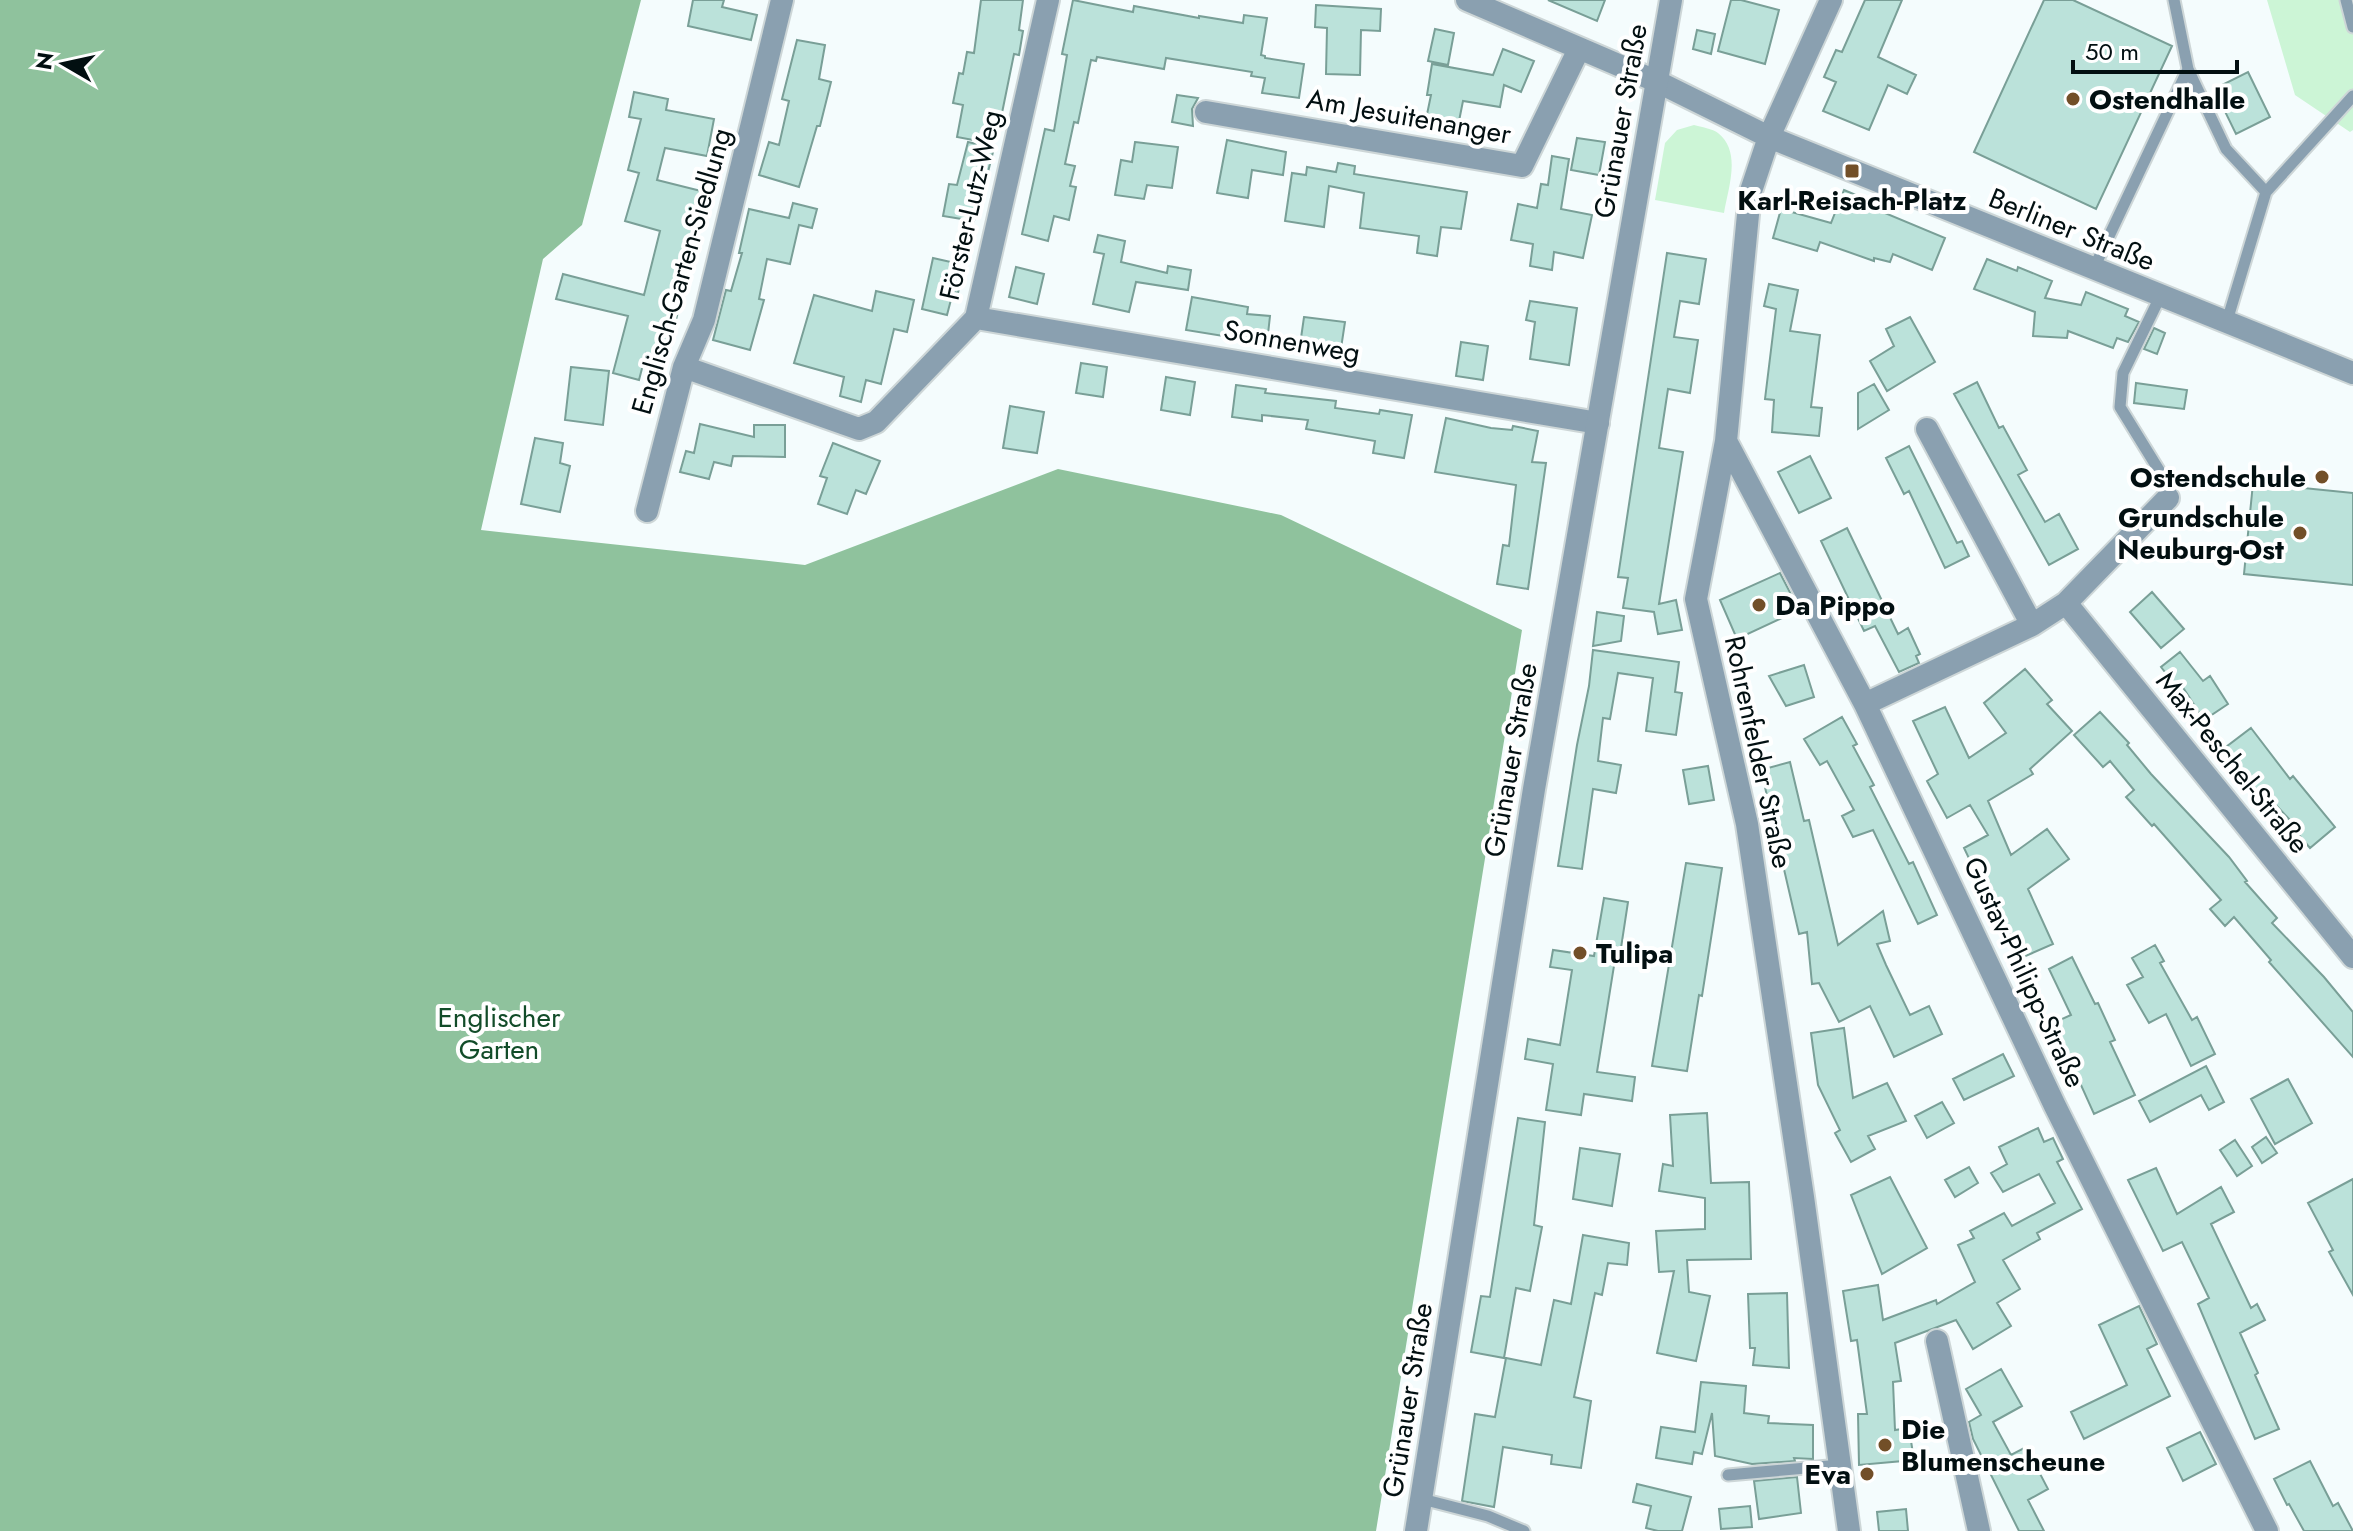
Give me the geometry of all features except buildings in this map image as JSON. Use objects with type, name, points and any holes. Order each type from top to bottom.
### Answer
[{"type":"street","name":"Englisch-Garten-Siedlung","points":[[647,511],[684,367],[704,320],[782,0]]},
{"type":"street","name":"Förster-Lutz-Weg","points":[[684,367],[859,429],[876,422],[976,318],[1048,0]]},
{"type":"street","points":[[1467,0],[1658,82],[1769,137]]},
{"type":"street","name":"Grünauer Straße","points":[[1416,1531],[1532,804],[1671,0]]},
{"type":"street","name":"Rohrenfelder Straße","points":[[1831,0],[1769,137],[1750,194],[1726,441],[1696,599],[1747,824],[1849,1531]]},
{"type":"street","name":"Am Jesuitenanger","points":[[1206,112],[1522,166],[1579,49]]},
{"type":"street","name":"Berliner Straße","points":[[1769,137],[2353,373]]},
{"type":"street","name":"Sonnenweg","points":[[976,318],[1598,423]]},
{"type":"street","points":[[1927,429],[2032,625]]},
{"type":"street","name":"Gustav-Philipp-Straße","points":[[1726,441],[1865,704],[2055,1106],[2267,1531]]},
{"type":"street","points":[[1865,704],[2032,625],[2066,603],[2168,498]]},
{"type":"street","name":"Max-Peschel-Straße","points":[[2066,603],[2353,957]]},
{"type":"street","points":[[1937,1341],[1979,1531]]},
{"type":"lane","points":[[2174,0],[2188,69],[2226,149],[2266,192]]},
{"type":"lane","points":[[2346,0],[2353,27]]},
{"type":"lane","points":[[2093,270],[2188,69]]},
{"type":"lane","points":[[2227,321],[2266,192],[2353,96]]},
{"type":"lane","points":[[2160,297],[2123,373],[2120,407],[2165,480],[2168,498]]},
{"type":"lane","points":[[1728,1475],[1840,1465]]},
{"type":"lane","points":[[1422,1499],[1488,1516],[1524,1531]]},
{"type":"green space","name":"Englischer Garten","points":[[0,0],[641,0],[582,225],[543,259],[481,530],[805,565],[1058,469],[1281,515],[1522,630],[1376,1531],[0,1531]]},
{"type":"green space","points":[[2267,0],[2353,0],[2353,130],[2350,132],[2295,95]]},
{"type":"green space","points":[[1694,125],[1718,133],[1730,150],[1732,171],[1724,213],[1655,200],[1665,143],[1677,130]]},
{"type":"place","name":"Ostendhalle","points":[[2073,99]]},
{"type":"place","name":"Karl-Reisach-Platz","points":[[1852,171]]},
{"type":"place","name":"Ostendschule","points":[[2322,477]]},
{"type":"place","name":"Grundschule Neuburg-Ost","points":[[2300,533]]},
{"type":"place","name":"Da Pippo","points":[[1759,605]]},
{"type":"place","name":"Tulipa","points":[[1580,953]]},
{"type":"place","name":"Die Blumenscheune","points":[[1885,1445]]},
{"type":"place","name":"Eva","points":[[1867,1474]]}]
